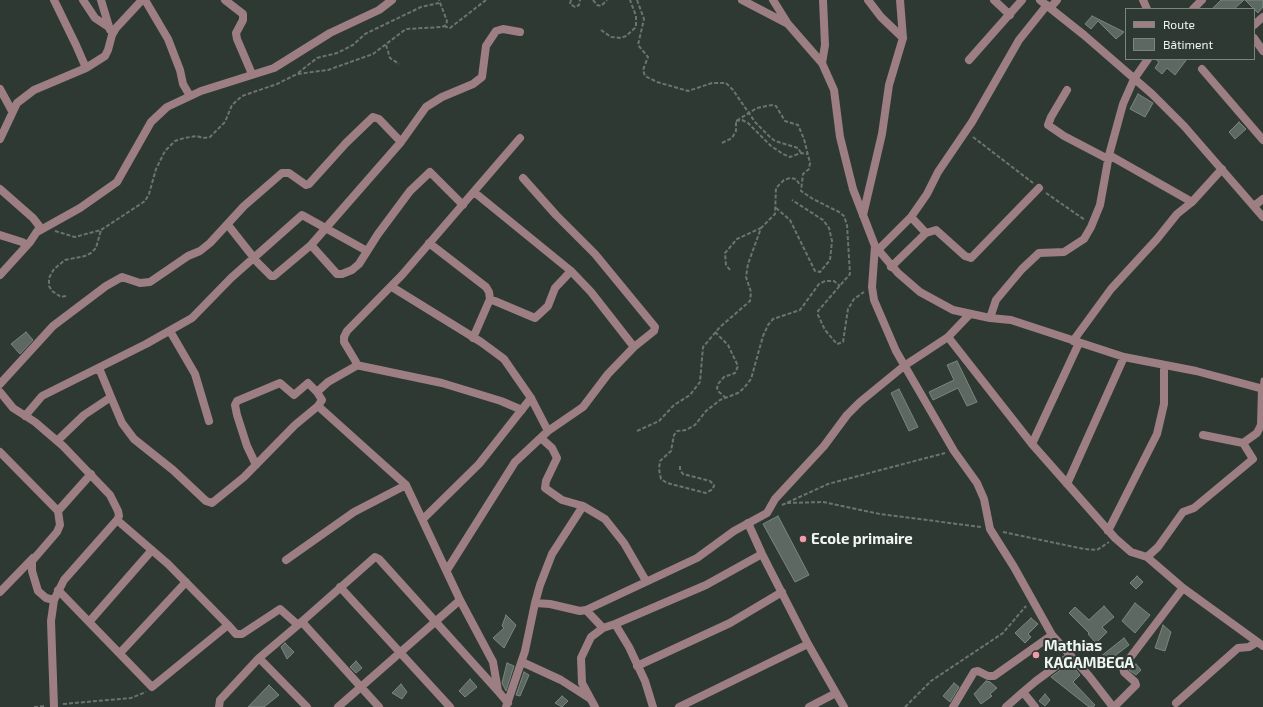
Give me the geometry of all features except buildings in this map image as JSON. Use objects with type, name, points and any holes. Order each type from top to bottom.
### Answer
[{"type":"street","points":[[54,0],[86,68]]},
{"type":"street","points":[[83,0],[94,18],[111,32]]},
{"type":"street","points":[[0,139],[12,111],[24,96],[86,68],[105,56],[108,50],[111,32],[101,0]]},
{"type":"street","points":[[111,32],[144,0],[168,39],[180,70],[183,84],[190,96]]},
{"type":"street","points":[[226,0],[243,14],[243,20],[236,33],[237,39],[252,74]]},
{"type":"street","points":[[37,232],[80,208],[117,182],[156,115],[171,104],[190,96],[240,80],[252,74],[274,68],[330,33],[379,10],[392,0]]},
{"type":"street","points":[[742,0],[788,24]]},
{"type":"street","points":[[773,0],[788,24],[822,63],[834,90],[840,137],[853,189],[862,216],[876,248],[891,267],[920,292],[953,310],[990,318],[1011,320],[1124,357],[1263,386],[1261,427],[1257,433],[1243,443]]},
{"type":"street","points":[[822,63],[825,45],[823,0]]},
{"type":"street","points":[[868,0],[881,17],[903,38]]},
{"type":"street","points":[[862,216],[882,134],[889,85],[903,38],[900,0]]},
{"type":"street","points":[[994,0],[1010,15]]},
{"type":"street","points":[[969,60],[1022,0]]},
{"type":"street","points":[[1057,0],[1045,4],[1019,40],[965,132],[911,217],[876,248],[872,287],[874,300],[904,366],[954,451],[977,483],[984,499],[990,529],[1052,635],[1114,707],[1136,685],[1135,682],[1124,672],[1123,667],[1183,588]]},
{"type":"street","points":[[1194,8],[1202,0]]},
{"type":"street","points":[[1045,4],[1134,78],[1184,126],[1263,217]]},
{"type":"street","points":[[1255,23],[1263,17]]},
{"type":"street","points":[[228,225],[254,257],[273,277],[311,245],[401,142],[426,107],[442,97],[473,84],[482,77],[486,46],[496,31],[503,29],[520,32]]},
{"type":"street","points":[[1255,39],[1263,51]]},
{"type":"street","points":[[990,318],[996,300],[1027,264],[1043,252],[1059,254],[1064,252],[1084,238],[1092,224],[1103,197],[1108,157],[1120,111],[1134,78],[1147,60]]},
{"type":"street","points":[[1202,69],[1263,140]]},
{"type":"street","points":[[1067,90],[1048,125],[1075,142],[1108,157],[1192,202]]},
{"type":"street","points":[[0,91],[12,111]]},
{"type":"street","points":[[0,384],[53,326],[106,286],[122,277],[140,283],[150,282],[210,243],[244,206],[282,173],[288,173],[306,185],[309,184],[346,143],[373,117],[379,119],[401,142]]},
{"type":"street","points":[[356,365],[356,362],[344,342],[345,334],[392,287],[520,138]]},
{"type":"street","points":[[1032,444],[1076,342],[1111,289],[1158,239],[1176,214],[1192,202],[1222,169]]},
{"type":"street","points":[[311,245],[340,274],[356,268],[410,191],[430,172],[463,205]]},
{"type":"street","points":[[447,570],[484,514],[510,470],[523,454],[548,431],[583,407],[608,374],[634,347],[654,331],[655,327],[595,254],[556,215],[523,178]]},
{"type":"street","points":[[891,267],[926,232],[938,230],[961,254],[971,258],[1039,188]]},
{"type":"street","points":[[0,189],[38,223],[40,227],[27,245],[0,275]]},
{"type":"street","points":[[474,192],[571,271],[591,292],[634,347]]},
{"type":"street","points":[[1254,206],[1263,199]]},
{"type":"street","points":[[25,416],[42,396],[184,324],[200,311],[231,278],[302,215],[367,251]]},
{"type":"street","points":[[911,217],[926,232]]},
{"type":"street","points":[[0,235],[15,239],[27,245]]},
{"type":"street","points":[[430,243],[486,287],[490,299],[473,338]]},
{"type":"street","points":[[490,299],[535,318],[548,306],[555,288],[571,271]]},
{"type":"street","points":[[392,287],[504,359],[531,398],[548,431]]},
{"type":"street","points":[[535,603],[550,604],[580,611],[586,610],[697,558],[748,523],[767,513],[774,499],[824,446],[847,415],[860,402],[904,366],[948,337],[970,314]]},
{"type":"street","points":[[170,331],[195,374],[209,421]]},
{"type":"street","points":[[948,337],[1032,444],[1115,538],[1130,552],[1147,557],[1183,588],[1260,644]]},
{"type":"street","points":[[1067,484],[1124,357]]},
{"type":"street","points":[[317,392],[328,382],[356,365],[442,383],[494,399],[522,410]]},
{"type":"street","points":[[1108,531],[1157,434],[1164,404],[1164,365]]},
{"type":"street","points":[[99,368],[122,423],[134,439],[173,470],[208,502],[212,502],[256,465],[295,426],[318,406],[322,400],[317,392],[308,383],[294,395],[281,383],[237,401],[235,405],[237,415],[247,446],[256,465]]},
{"type":"street","points":[[0,392],[13,408],[35,422],[58,441],[91,474],[116,505],[119,516],[64,580],[54,600],[51,621],[54,706]]},
{"type":"street","points":[[58,441],[84,415],[111,397]]},
{"type":"street","points":[[423,519],[479,464],[531,398]]},
{"type":"street","points":[[318,406],[406,485],[423,519],[428,535],[493,662],[498,691]]},
{"type":"street","points":[[1147,557],[1158,547],[1183,512],[1194,508],[1253,459],[1243,443],[1203,435]]},
{"type":"street","points":[[541,438],[552,448],[557,458],[546,481],[545,488],[562,500],[583,506],[605,519],[624,543],[646,581]]},
{"type":"street","points":[[0,452],[58,511],[60,525],[57,532],[0,592]]},
{"type":"street","points":[[58,511],[91,474]]},
{"type":"street","points":[[286,560],[354,512],[406,485]]},
{"type":"street","points":[[507,705],[522,662],[540,585],[552,554],[583,506]]},
{"type":"street","points":[[117,520],[186,582],[236,634],[242,634],[280,609],[300,624],[362,686],[379,707]]},
{"type":"street","points":[[748,523],[762,554],[808,644],[844,707]]},
{"type":"street","points":[[89,622],[152,550]]},
{"type":"street","points":[[595,707],[582,683],[581,658],[591,637],[603,628],[706,585],[762,554]]},
{"type":"street","points":[[219,707],[220,700],[259,658],[300,624],[375,557],[379,559],[435,623],[498,691],[507,705]]},
{"type":"street","points":[[33,558],[31,566],[36,587],[40,594],[54,600]]},
{"type":"street","points":[[120,653],[186,582]]},
{"type":"street","points":[[340,587],[450,707]]},
{"type":"street","points":[[58,590],[152,687],[228,625]]},
{"type":"street","points":[[638,666],[730,623],[782,592]]},
{"type":"street","points":[[338,707],[460,600]]},
{"type":"street","points":[[586,610],[603,628]]},
{"type":"street","points":[[615,624],[638,666],[653,707]]},
{"type":"street","points":[[953,707],[974,672],[978,671],[988,676],[994,676],[1052,635]]},
{"type":"street","points":[[679,707],[808,644]]},
{"type":"street","points":[[1176,703],[1238,648],[1260,644]]},
{"type":"street","points":[[1006,707],[1036,681],[1070,656]]},
{"type":"street","points":[[259,658],[307,707]]},
{"type":"street","points":[[522,662],[561,680],[590,698]]},
{"type":"street","points":[[1023,692],[1035,707]]},
{"type":"street","points":[[809,707],[836,693]]},
{"type":"path","points":[[296,74],[328,70],[373,54],[406,29],[444,26],[450,28],[486,0]]},
{"type":"path","points":[[571,0],[570,4],[575,7],[579,5],[580,0]]},
{"type":"path","points":[[593,0],[597,5],[601,6],[607,0]]},
{"type":"path","points":[[602,30],[610,37],[621,38],[626,36],[636,27],[636,16],[630,0]]},
{"type":"path","points":[[637,0],[644,19],[638,45],[648,57],[643,70],[645,76],[657,82],[688,90],[712,83],[726,83],[733,90],[748,113],[770,137],[776,141],[798,148],[801,153]]},
{"type":"path","points":[[45,227],[75,237],[101,230],[145,201],[149,194],[156,169],[165,151],[175,142],[197,136],[203,138],[210,137],[225,122],[232,105],[242,96],[277,84],[296,74],[317,58],[338,54],[353,45],[365,34],[421,7],[439,1],[447,21],[444,26]]},
{"type":"path","points":[[386,45],[390,58],[399,64]]},
{"type":"path","points":[[736,121],[757,108],[772,105],[776,106],[785,121],[798,125],[808,154],[809,169],[803,174],[801,191],[839,212],[847,225],[850,274],[818,311],[826,330],[837,344],[843,342],[848,309],[854,300],[872,287]]},
{"type":"path","points":[[736,121],[742,120],[748,123],[770,146],[790,158],[801,153],[808,154]]},
{"type":"path","points":[[722,143],[732,138],[736,131],[736,121]]},
{"type":"path","points":[[965,132],[1073,213],[1092,224]]},
{"type":"path","points":[[730,270],[726,265],[725,253],[737,239],[761,228],[773,218],[776,208],[776,188],[779,183],[790,178],[796,179],[801,186]]},
{"type":"path","points":[[776,208],[790,220],[815,271],[820,272],[830,260],[832,241],[829,228],[823,220],[792,200]]},
{"type":"path","points":[[637,431],[659,421],[674,405],[690,395],[700,382],[703,347],[715,332],[750,301],[751,292],[746,277],[748,264],[761,228]]},
{"type":"path","points":[[66,296],[61,297],[52,291],[49,286],[49,278],[54,269],[65,260],[85,256],[91,253],[96,248],[101,230]]},
{"type":"path","points":[[680,466],[680,470],[683,474],[710,481],[714,485],[713,489],[706,493],[667,483],[661,479],[658,469],[660,461],[671,451],[677,431],[686,430],[695,425],[706,411],[720,400],[738,393],[751,380],[762,336],[773,319],[800,310],[819,284],[825,281],[834,281],[840,286]]},
{"type":"path","points":[[715,332],[728,345],[738,366],[735,373],[724,378],[718,384],[717,388],[719,392],[726,398]]},
{"type":"path","points":[[767,513],[828,484],[954,451]]},
{"type":"path","points":[[787,503],[823,502],[880,514],[970,524],[1091,550],[1098,550],[1115,538]]},
{"type":"path","points":[[905,707],[932,681],[1003,633],[1032,599]]},
{"type":"path","points":[[34,707],[131,698],[144,694],[152,687]]},
{"type":"place","name":"Ecole primaire","points":[[803,539]]},
{"type":"place","name":"Mathias KAGAMBEGA","points":[[1036,655]]}]
